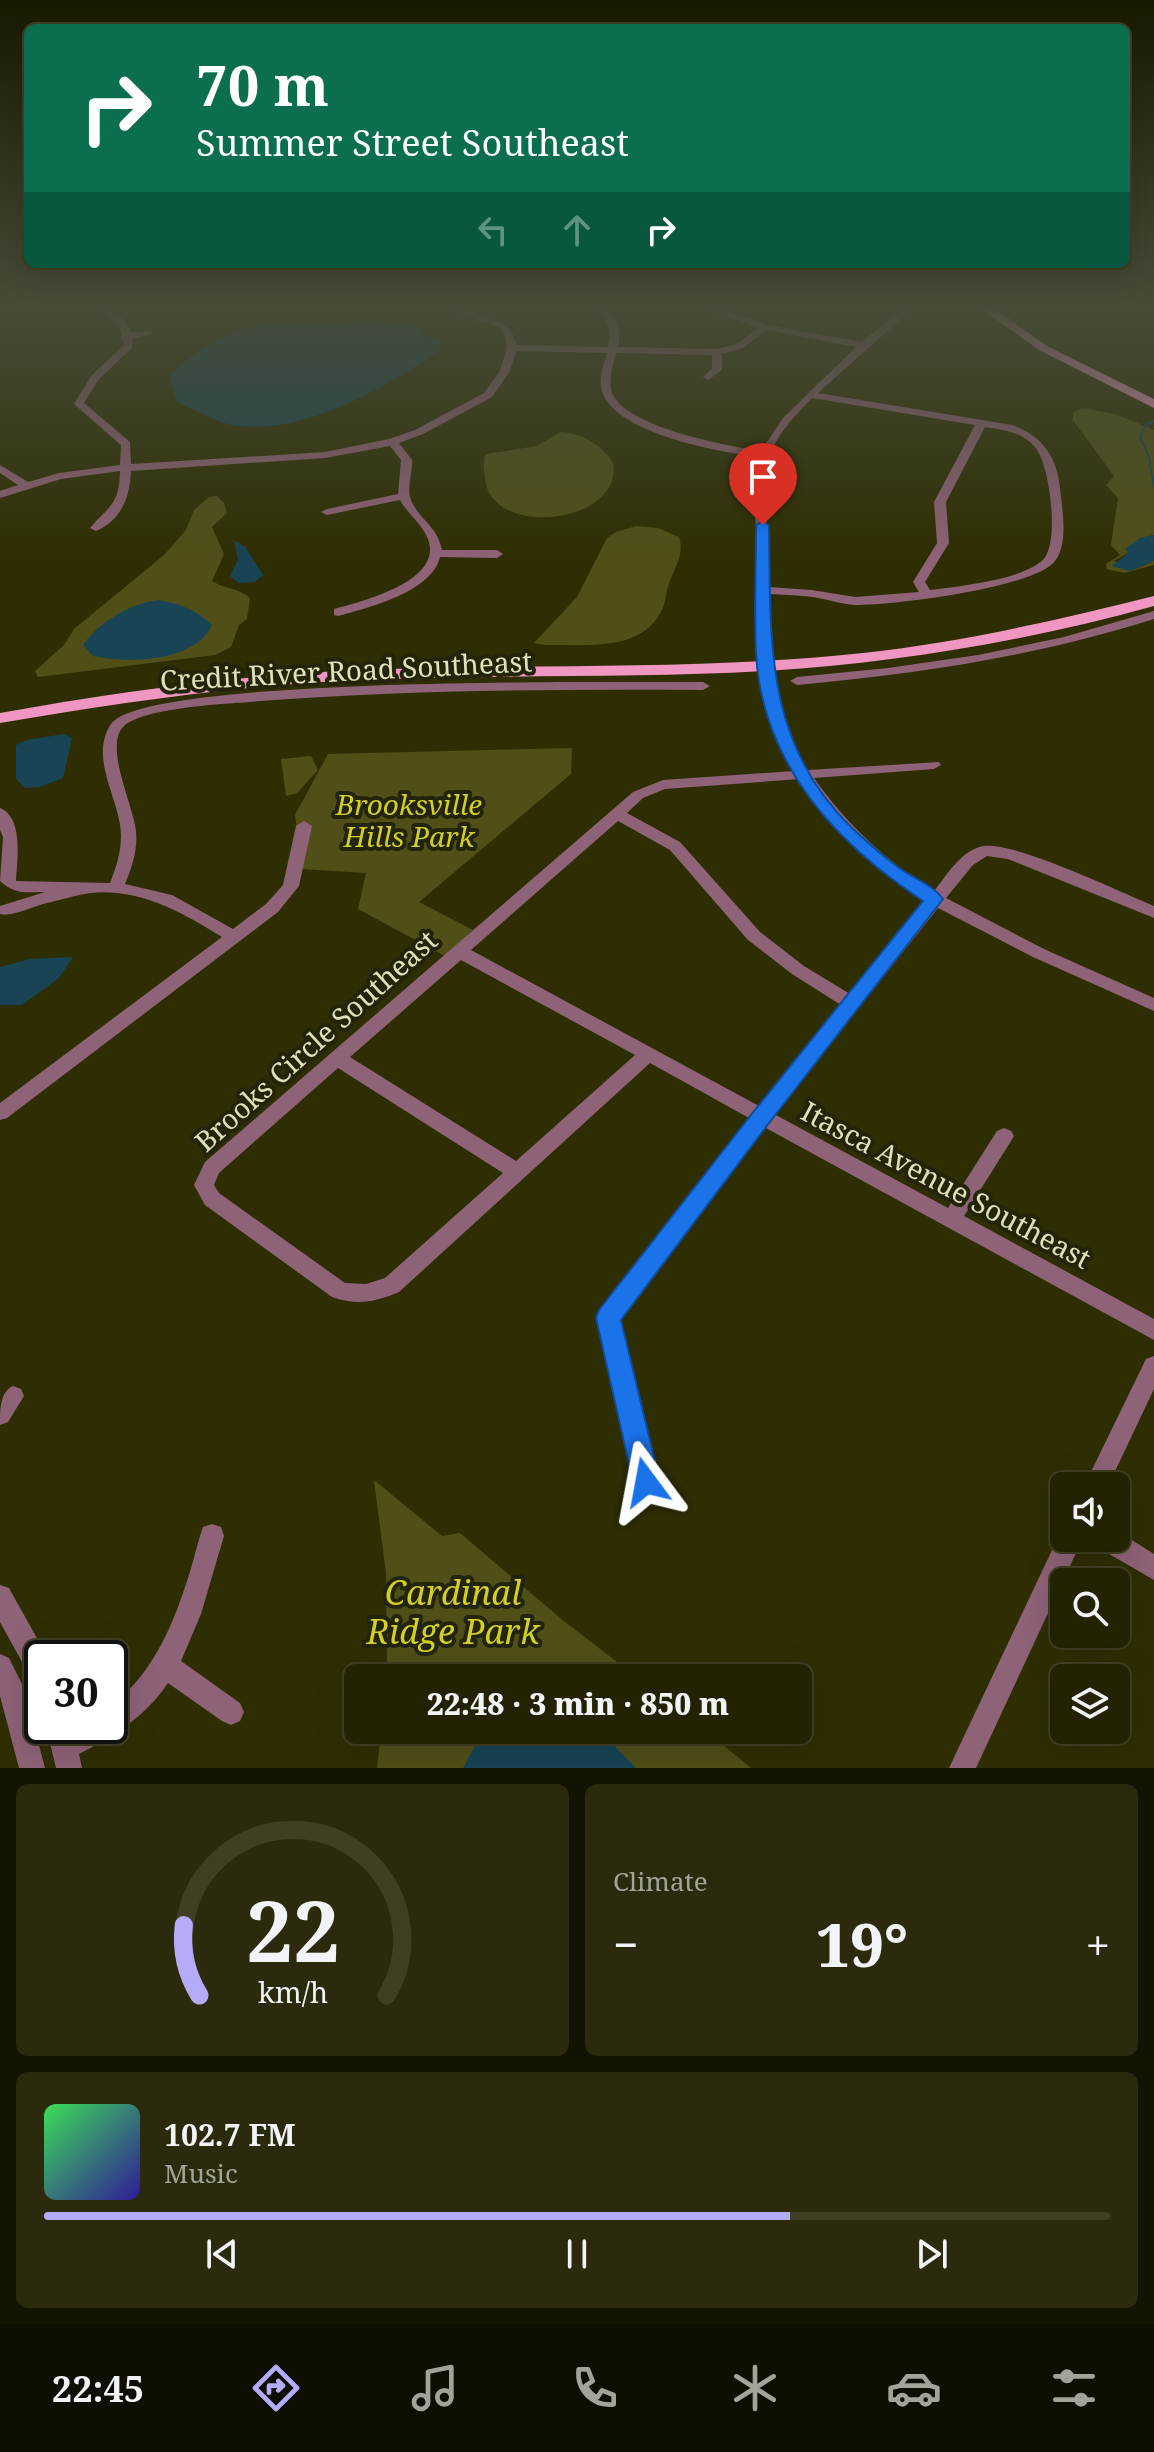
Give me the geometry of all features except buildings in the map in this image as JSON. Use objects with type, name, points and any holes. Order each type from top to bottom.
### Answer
[{"type":"main road","points":[[1132,392],[1154,402]]},
{"type":"main road","points":[[1134,392],[1154,402]]},
{"type":"main road","points":[[0,707],[175,679],[312,666],[765,660],[952,636],[1030,622],[1154,590]]},
{"type":"main road","points":[[0,718],[145,695],[269,681],[879,656],[1001,638],[1154,601]]},
{"type":"street","points":[[86,392],[79,404],[126,444],[123,469],[125,489],[120,504],[96,528]]},
{"type":"street","points":[[0,495],[25,485],[91,470],[325,455],[392,442],[419,432],[490,392]]},
{"type":"street","points":[[609,392],[615,406],[652,425],[729,449],[765,455]]},
{"type":"street","points":[[815,392],[777,431],[765,455],[765,660],[770,699],[800,774],[820,804],[846,832],[893,872],[934,899],[1154,1005]]},
{"type":"street","points":[[763,590],[808,593],[853,601],[926,594],[1019,578],[1048,563],[1054,551],[1057,521],[1052,463],[1042,446],[1027,434],[1012,428],[811,395]]},
{"type":"street","points":[[599,409],[615,406]]},
{"type":"street","points":[[926,594],[919,582],[944,538],[940,502],[981,424]]},
{"type":"street","points":[[338,612],[381,601],[409,588],[426,572],[436,553],[431,531],[415,516],[403,496],[409,463],[403,450],[392,442]]},
{"type":"street","points":[[0,468],[25,485]]},
{"type":"street","points":[[327,512],[403,496]]},
{"type":"street","points":[[436,553],[497,554]]},
{"type":"street","points":[[797,681],[904,671],[1010,654],[1082,637],[1154,615]]},
{"type":"street","name":"Credit River Road Southeast","points":[[116,887],[125,861],[129,834],[111,761],[114,731],[125,717],[135,712],[179,704],[320,693],[571,685],[703,686]]},
{"type":"street","name":"Brooks Circle Southeast","points":[[647,1055],[392,1285],[372,1293],[352,1294],[339,1290],[212,1199],[204,1185],[212,1168],[638,795],[663,785],[934,765]]},
{"type":"street","points":[[0,813],[11,837],[7,882],[15,898],[2,912]]},
{"type":"street","points":[[615,813],[675,846],[754,936],[798,970],[852,1003]]},
{"type":"street","points":[[0,1113],[284,897],[291,886],[304,826]]},
{"type":"street","points":[[646,1482],[608,1318],[761,1117],[967,861],[985,851],[1011,854],[1154,912]]},
{"type":"street","points":[[7,882],[116,887],[162,895],[234,937]]},
{"type":"street","points":[[2,912],[30,901],[90,888]]},
{"type":"street","name":"Itasca Avenue Southeast","points":[[459,951],[1154,1330]]},
{"type":"street","points":[[337,1058],[518,1172]]},
{"type":"street","points":[[951,1220],[1004,1136]]},
{"type":"street","points":[[1103,1472],[1154,1366]]},
{"type":"street","points":[[128,1708],[157,1676],[194,1604],[212,1536]]},
{"type":"street","points":[[967,1766],[1065,1552]]},
{"type":"street","points":[[1128,1552],[1154,1568]]},
{"type":"street","points":[[0,1597],[24,1640]]},
{"type":"street","points":[[163,1664],[231,1712]]},
{"type":"street","points":[[0,1667],[11,1688],[32,1768]]},
{"type":"green space","points":[[1082,408],[1115,414],[1154,430],[1154,535],[1140,538],[1128,553],[1114,561],[1130,571],[1154,561],[1154,565],[1124,573],[1107,569],[1106,564],[1120,555],[1111,545],[1118,498],[1106,485],[1114,476],[1073,420],[1073,413]]},
{"type":"green space","points":[[560,432],[590,441],[613,462],[611,483],[599,499],[579,511],[531,517],[509,510],[492,498],[485,478],[486,454],[537,446]]},
{"type":"green space","points":[[217,496],[224,503],[227,513],[212,527],[224,554],[212,581],[250,598],[247,619],[239,625],[231,647],[215,655],[38,677],[35,671],[64,645],[74,629],[164,555],[186,530],[194,510],[209,497]]},
{"type":"green space","points":[[636,526],[658,528],[679,537],[680,555],[663,608],[654,622],[642,633],[612,643],[534,643],[577,597],[607,538]]},
{"type":"green space","name":"Brooksville Hills Park","points":[[572,748],[571,774],[419,902],[473,930],[445,956],[358,909],[366,873],[302,869],[295,815],[328,754]]},
{"type":"green space","points":[[311,756],[318,770],[297,793],[286,796],[281,759]]},
{"type":"green space","name":"Cardinal Ridge Park","points":[[374,1480],[442,1536],[460,1533],[620,1664],[387,1664],[386,1573]]},
{"type":"green space","name":"Cardinal Ridge Park","points":[[380,1744],[722,1744],[751,1768],[377,1768]]},
{"type":"water","points":[[174,392],[373,392],[312,417],[255,427],[228,424],[177,402]]},
{"type":"water","points":[[1154,535],[1154,561],[1130,571],[1112,566],[1128,553],[1125,549],[1140,538]]},
{"type":"water","points":[[234,540],[245,547],[263,575],[255,582],[239,583],[230,576],[238,560]]},
{"type":"water","points":[[158,600],[187,608],[212,625],[191,647],[159,657],[124,660],[93,656],[83,645],[97,629],[116,615],[136,605]]},
{"type":"water","points":[[64,734],[72,738],[63,778],[40,787],[25,788],[16,779],[16,745],[27,740]]},
{"type":"water","points":[[73,957],[59,978],[22,1005],[0,1005],[0,967],[30,959]]},
{"type":"water","points":[[476,1744],[613,1744],[636,1768],[463,1768]]},
{"type":"waterway","points":[[1154,421],[1145,425],[1140,437],[1149,457],[1154,487]]},
{"type":"route","points":[[646,1482],[608,1318],[761,1117],[934,899],[893,872],[846,832],[820,804],[800,774],[786,744],[770,699],[763,655],[763,525]]}]
